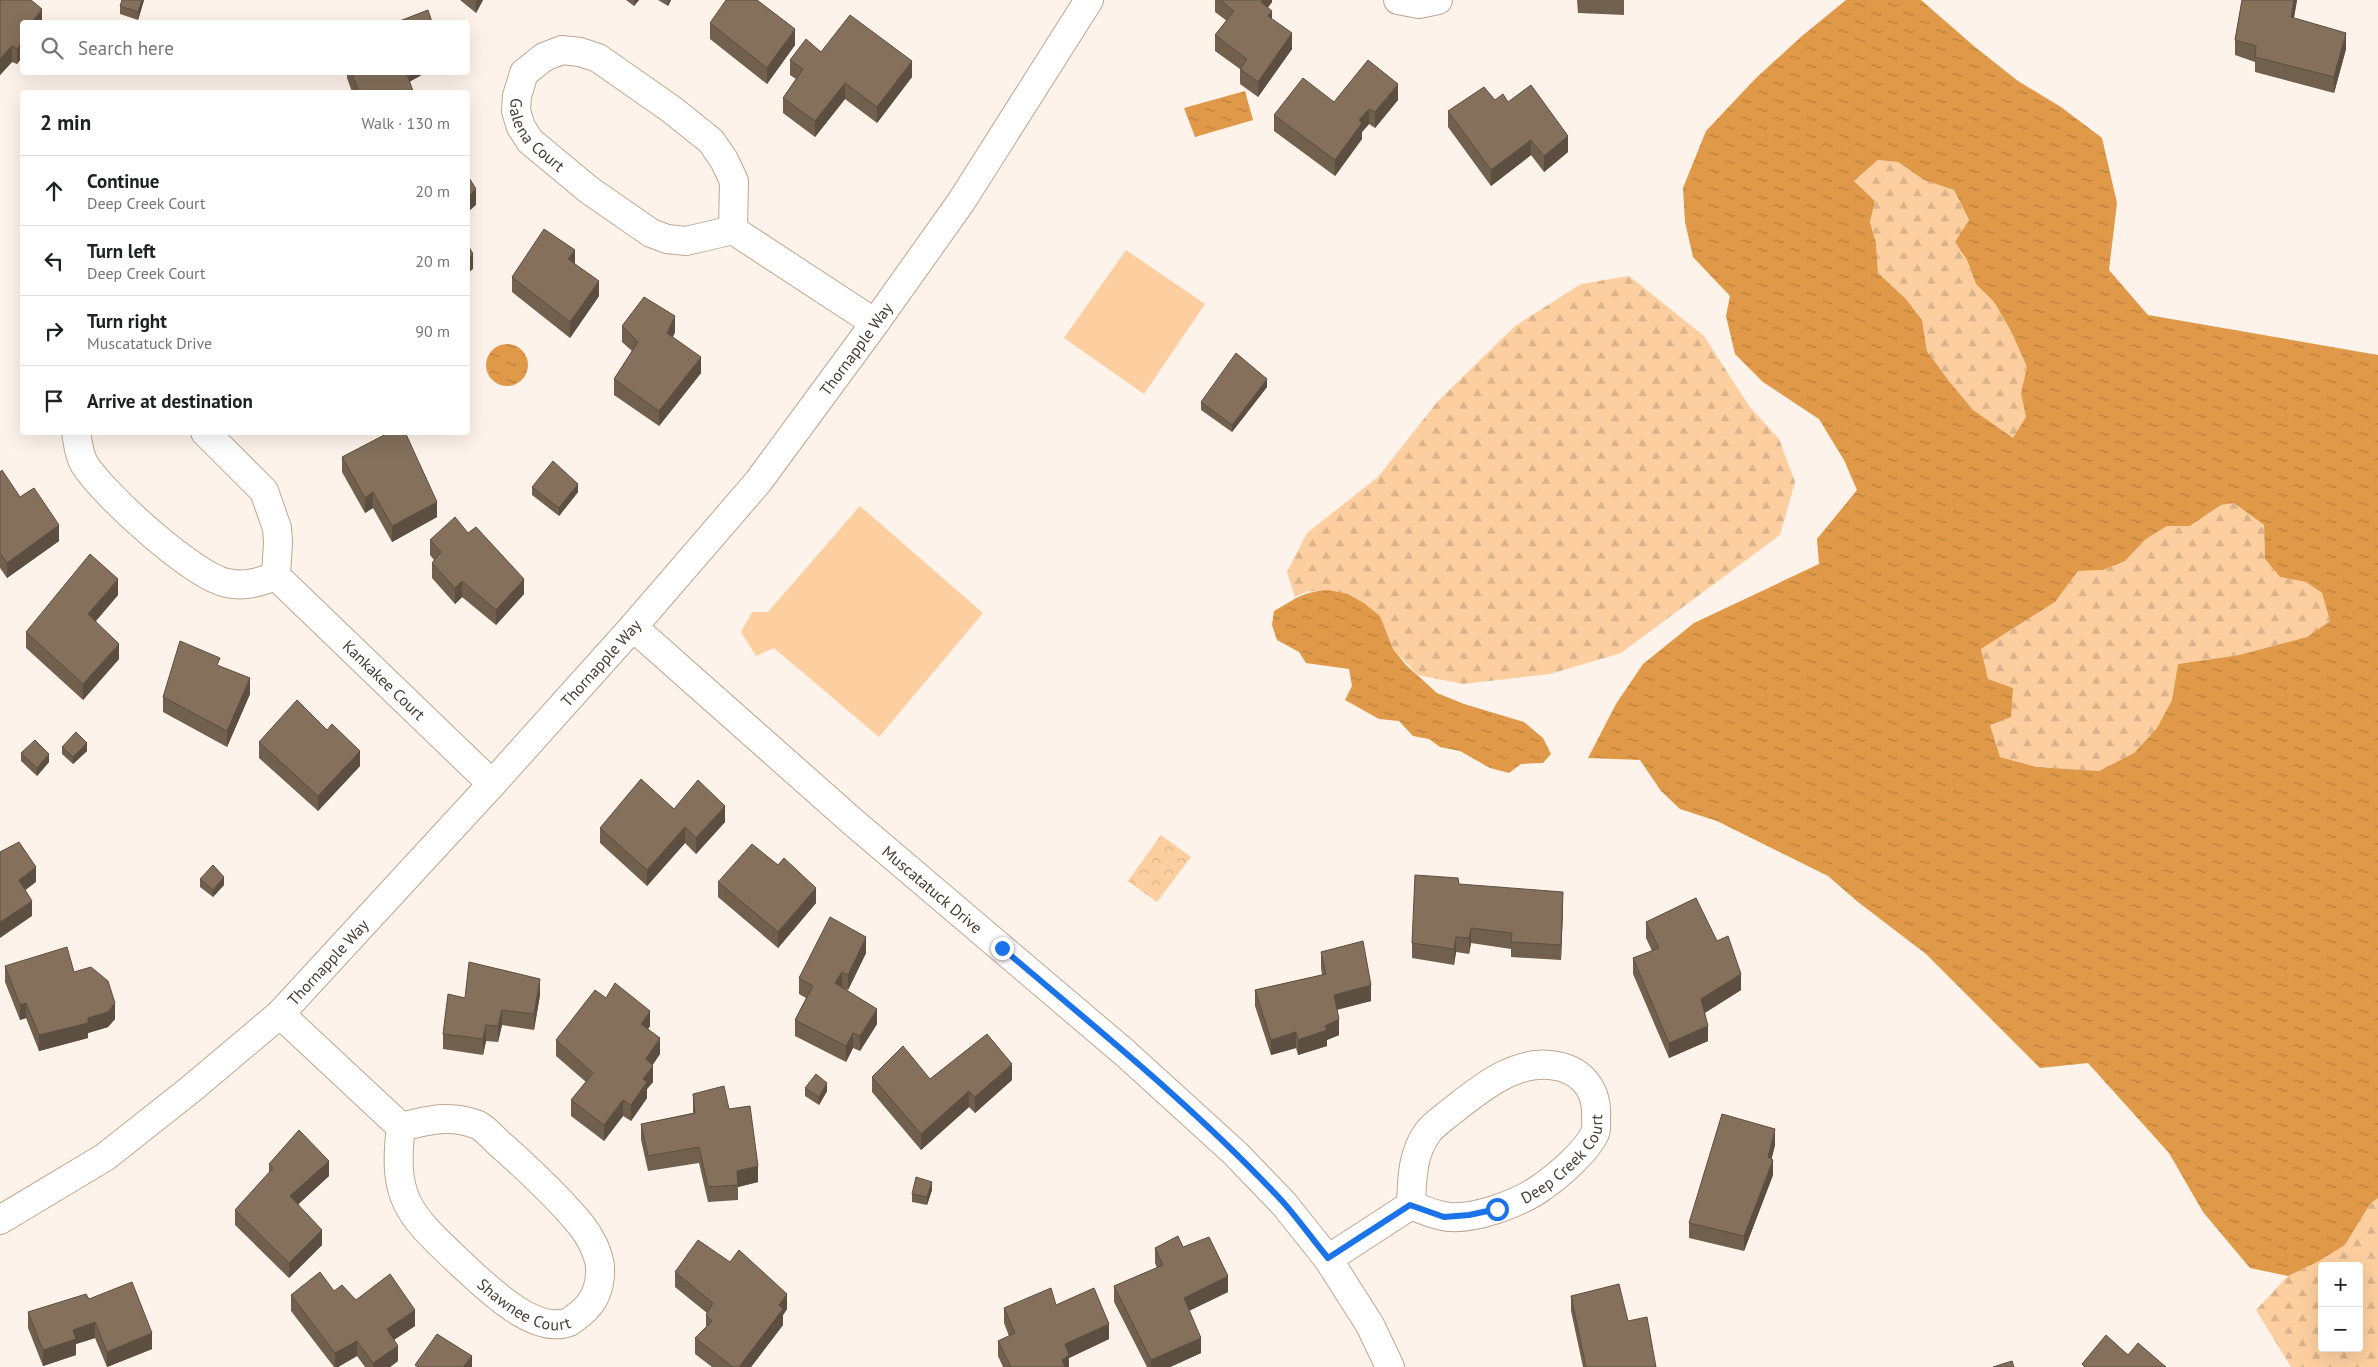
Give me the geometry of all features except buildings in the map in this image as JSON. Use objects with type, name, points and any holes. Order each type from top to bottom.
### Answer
[{"type":"street","name":"Thornapple Way","points":[[0,1220],[105,1157],[191,1090],[280,1014],[492,784],[633,627],[758,482],[875,323],[961,202],[1089,0]]},
{"type":"street","points":[[1398,0],[1419,4],[1438,0]]},
{"type":"street","name":"Galena Court","points":[[562,50],[580,52],[598,58],[671,109],[712,141],[724,160],[734,181],[733,230],[686,241],[667,239],[651,233],[589,190],[530,141],[521,127],[516,111],[516,96],[524,73],[544,57],[562,50]]},
{"type":"street","points":[[733,230],[875,323]]},
{"type":"street","points":[[77,435],[84,463],[94,479],[135,518],[193,567],[227,583],[254,584],[276,576],[277,528],[264,491],[208,435]]},
{"type":"street","name":"Kankakee Court","points":[[276,576],[492,784]]},
{"type":"street","name":"Muscatatuck Drive","points":[[633,627],[853,822],[1132,1059],[1236,1154],[1284,1204],[1328,1258],[1370,1325],[1390,1367]]},
{"type":"street","points":[[280,1014],[401,1127]]},
{"type":"street","name":"Deep Creek Court","points":[[1530,1065],[1551,1065],[1571,1070],[1589,1084],[1597,1103],[1595,1132],[1573,1161],[1531,1195],[1506,1207],[1469,1215],[1444,1217],[1410,1205],[1414,1162],[1428,1133],[1477,1091],[1506,1074],[1530,1065]]},
{"type":"street","name":"Shawnee Court","points":[[434,1118],[455,1118],[480,1126],[530,1171],[582,1226],[594,1246],[600,1265],[599,1288],[591,1305],[569,1322],[546,1324],[524,1315],[497,1295],[447,1250],[413,1214],[403,1193],[397,1159],[401,1127],[434,1118]]},
{"type":"street","points":[[1328,1258],[1410,1205]]},
{"type":"green space","points":[[1878,160],[1898,162],[1924,180],[1954,190],[1969,221],[1955,242],[1967,260],[1976,284],[1994,302],[2011,331],[2027,367],[2021,393],[2026,417],[2013,439],[1973,410],[1949,381],[1927,351],[1922,320],[1906,299],[1878,273],[1876,243],[1870,222],[1875,201],[1854,181]]},
{"type":"green space","points":[[1126,250],[1205,304],[1144,394],[1064,338]]},
{"type":"green space","points":[[1629,276],[1704,336],[1749,406],[1779,439],[1795,482],[1780,535],[1621,653],[1550,674],[1463,684],[1418,675],[1393,649],[1380,616],[1364,603],[1348,594],[1308,591],[1295,597],[1287,572],[1307,533],[1378,477],[1438,401],[1515,326],[1581,284]]},
{"type":"green space","points":[[2234,503],[2264,525],[2265,559],[2280,577],[2306,582],[2322,593],[2330,621],[2307,637],[2239,655],[2178,664],[2172,700],[2157,728],[2134,753],[2099,771],[2037,767],[2000,757],[1990,725],[1988,679],[1981,649],[2055,602],[2078,571],[2103,570],[2125,561],[2146,539],[2167,526],[2190,526],[2221,505]]},
{"type":"green space","points":[[860,506],[983,613],[879,737],[774,648],[756,656],[741,632],[752,612],[768,612]]},
{"type":"green space","points":[[1161,835],[1191,857],[1157,902],[1128,881]]},
{"type":"green space","points":[[2378,1198],[2378,1367],[2291,1367],[2256,1310],[2288,1276],[2319,1261],[2345,1245],[2370,1204]]},
{"type":"water","points":[[1846,0],[1921,0],[2018,81],[2061,107],[2102,138],[2117,203],[2109,270],[2148,315],[2378,355],[2378,1198],[2370,1204],[2345,1245],[2319,1261],[2288,1276],[2250,1268],[2203,1212],[2169,1153],[2088,1063],[2040,1068],[1926,954],[1858,902],[1828,876],[1717,821],[1680,809],[1661,791],[1640,760],[1588,758],[1616,704],[1643,664],[1694,623],[1819,564],[1817,539],[1857,490],[1844,460],[1819,419],[1763,382],[1735,354],[1726,316],[1730,296],[1693,257],[1685,222],[1683,188],[1706,131],[1756,78],[1802,36]],"holes":[[[1878,160],[1898,162],[1924,180],[1954,190],[1969,220],[1955,242],[1967,260],[1976,284],[1994,302],[2011,331],[2027,367],[2021,393],[2026,417],[2013,438],[1973,410],[1949,381],[1927,351],[1922,320],[1906,299],[1878,273],[1876,243],[1870,222],[1875,201],[1854,181]],[[2234,503],[2264,525],[2265,559],[2280,577],[2306,582],[2322,593],[2330,621],[2307,637],[2239,655],[2178,664],[2172,700],[2157,728],[2134,753],[2099,771],[2037,767],[2000,757],[1990,725],[2011,717],[2013,688],[1988,679],[1981,649],[2055,602],[2078,571],[2103,570],[2125,561],[2146,539],[2167,526],[2190,526],[2221,505]]]},
{"type":"water","points":[[1245,91],[1253,120],[1195,137],[1184,108]]},
{"type":"water","points":[[507,344],[522,350],[528,365],[522,380],[507,386],[492,380],[486,365],[492,350]]},
{"type":"water","points":[[1328,590],[1348,594],[1364,603],[1380,616],[1393,649],[1406,665],[1437,693],[1464,704],[1524,722],[1543,738],[1551,754],[1543,763],[1521,764],[1509,773],[1490,768],[1460,751],[1440,747],[1429,739],[1413,736],[1399,721],[1379,719],[1345,700],[1352,686],[1349,669],[1306,663],[1299,652],[1277,640],[1272,625],[1274,611],[1305,594]]},
{"type":"route","points":[[1002,948],[1124,1053],[1236,1154],[1284,1204],[1328,1258],[1410,1205],[1444,1217],[1469,1215],[1497,1209]]}]
